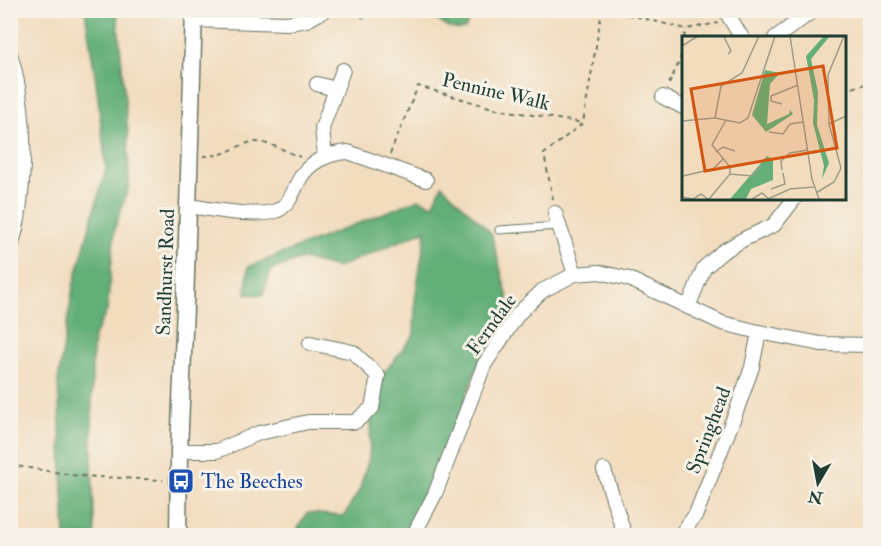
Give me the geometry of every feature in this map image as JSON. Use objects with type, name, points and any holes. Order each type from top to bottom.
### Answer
[{"type":"street","points":[[194,15],[287,23],[307,20],[325,10]]},
{"type":"street","points":[[778,36],[814,10]]},
{"type":"street","name":"Sandhurst Road","points":[[178,536],[194,15]]},
{"type":"street","points":[[727,15],[741,36]]},
{"type":"street","points":[[10,52],[23,116],[17,162],[19,212],[10,252]]},
{"type":"street","points":[[320,160],[322,128],[343,70]]},
{"type":"street","points":[[317,84],[335,89]]},
{"type":"street","points":[[663,97],[682,106]]},
{"type":"street","points":[[188,206],[257,214],[279,210],[292,196],[299,180],[310,165],[336,153],[348,152],[426,180]]},
{"type":"street","points":[[688,307],[704,268],[723,252],[744,239],[774,225],[793,200]]},
{"type":"street","points":[[557,220],[575,274]]},
{"type":"street","name":"Ferndale","points":[[413,536],[435,494],[484,364],[518,314],[542,291],[575,274],[599,272],[629,279],[722,323],[759,332],[821,344],[870,345]]},
{"type":"street","name":"Springhead","points":[[679,536],[696,514],[700,504],[752,367],[759,332]]},
{"type":"street","points":[[179,451],[217,451],[260,433],[308,422],[355,422],[372,408],[378,376],[353,352],[310,343]]},
{"type":"street","points":[[604,470],[625,536]]},
{"type":"lane","points":[[499,230],[557,220]]},
{"type":"path","points":[[583,123],[602,10]]},
{"type":"path","points":[[610,10],[686,29],[727,15]]},
{"type":"path","points":[[684,36],[686,29]]},
{"type":"path","points":[[663,97],[680,60],[682,49]]},
{"type":"path","points":[[845,90],[870,84]]},
{"type":"path","name":"Pennine Walk","points":[[386,166],[418,86],[496,109],[583,123]]},
{"type":"path","name":"Pennine Walk","points":[[557,220],[544,154],[583,123]]},
{"type":"path","points":[[189,157],[217,156],[246,143],[257,142],[320,160]]},
{"type":"path","points":[[10,465],[79,476],[179,481]]},
{"type":"green space","points":[[85,11],[117,11],[128,134],[129,186],[115,228],[107,311],[94,336],[92,467],[95,535],[65,536],[58,381],[73,287],[106,168]]},
{"type":"green space","points":[[431,11],[473,11],[465,29],[459,29],[444,25]]},
{"type":"green space","points":[[442,185],[491,233],[511,310],[477,367],[430,493],[408,535],[294,535],[307,513],[344,516],[359,491],[369,458],[371,420],[378,409],[383,374],[414,335],[415,299],[426,230],[337,268],[302,259],[271,270],[263,295],[246,294],[248,267],[419,199],[433,205]]},
{"type":"place","name":"The Beeches","points":[[181,481]]}]
